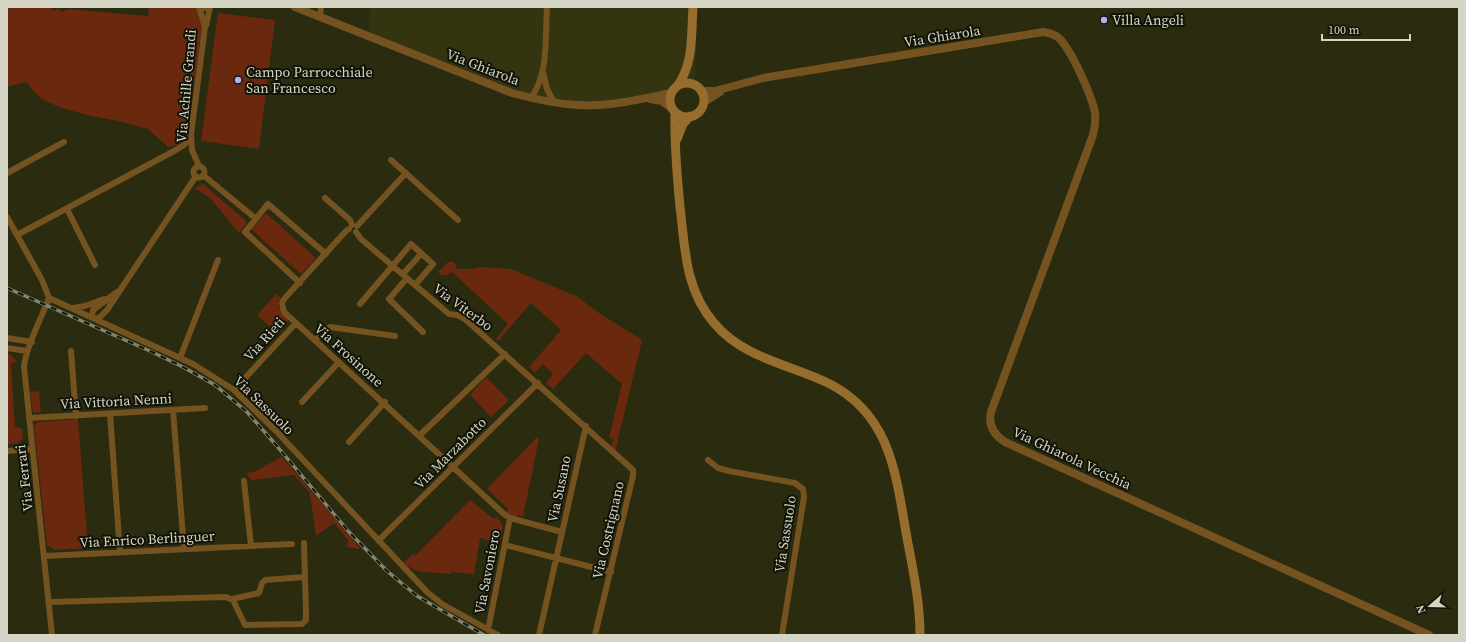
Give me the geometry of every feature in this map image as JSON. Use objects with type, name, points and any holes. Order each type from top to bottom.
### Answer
[{"type":"main road","points":[[693,7],[689,62],[685,75],[670,93],[670,103],[673,110],[674,148],[689,275],[697,296],[713,323],[744,349],[830,384],[848,396],[862,407],[885,440],[895,473],[917,594],[920,635]]},
{"type":"main road","points":[[689,62],[694,84]]},
{"type":"main road","points":[[674,148],[683,124],[690,116],[699,111],[704,102],[701,91],[694,84],[689,82],[678,85]]},
{"type":"main road","points":[[673,110],[679,115],[690,116]]},
{"type":"street","points":[[200,7],[210,7],[205,27]]},
{"type":"street","name":"Via Achille Grandi","points":[[198,166],[192,150],[191,134],[205,27],[200,7]]},
{"type":"street","name":"Via Ghiarola","points":[[295,7],[512,93],[531,98],[579,105],[602,104],[670,93]]},
{"type":"street","points":[[320,16],[321,7]]},
{"type":"street","points":[[531,98],[537,90],[543,72],[547,7]]},
{"type":"street","name":"Via Ghiarola","points":[[701,91],[715,91],[763,78],[1043,32],[1050,33],[1061,40],[1086,86],[1095,113],[1096,124],[1093,135]]},
{"type":"street","points":[[543,72],[547,89],[554,102]]},
{"type":"street","name":"Via Ghiarola","points":[[704,102],[724,89]]},
{"type":"street","points":[[645,98],[662,101],[673,110]]},
{"type":"street","points":[[17,235],[176,150],[185,144],[191,134]]},
{"type":"street","name":"Via Ghiarola Vecchia","points":[[1093,135],[994,402],[990,418],[994,432],[1005,442],[1429,635]]},
{"type":"street","points":[[7,173],[64,142]]},
{"type":"street","points":[[391,160],[458,220]]},
{"type":"street","points":[[196,176],[194,170],[198,166],[203,168],[204,175],[255,218]]},
{"type":"street","name":"Via Frosinone","points":[[406,173],[354,228],[346,231],[300,282],[282,303],[284,312],[385,402],[453,467],[510,518]]},
{"type":"street","points":[[196,176],[199,177],[204,175]]},
{"type":"street","points":[[121,289],[93,310],[92,316],[95,319],[102,316],[110,305],[121,289],[196,176]]},
{"type":"street","name":"Via Viterbo","points":[[325,198],[350,220],[360,239],[449,314],[457,315],[465,319],[586,426]]},
{"type":"street","points":[[300,282],[245,232],[268,204],[326,254]]},
{"type":"street","points":[[67,209],[95,265]]},
{"type":"street","points":[[7,216],[42,280],[49,298]]},
{"type":"street","points":[[360,304],[411,244],[433,264],[415,284]]},
{"type":"street","points":[[421,254],[388,299],[423,332]]},
{"type":"street","points":[[180,358],[218,260]]},
{"type":"street","points":[[71,308],[85,306],[111,296]]},
{"type":"street","name":"Via Sassuolo","points":[[49,298],[206,370],[234,390],[277,432],[434,599],[498,635]]},
{"type":"street","name":"Via Ferrari","points":[[49,298],[32,342],[27,350],[24,367],[45,556],[52,635]]},
{"type":"street","points":[[108,326],[107,316],[110,305]]},
{"type":"street","name":"Via Rieti","points":[[234,390],[296,322]]},
{"type":"street","points":[[315,340],[330,327],[395,336]]},
{"type":"street","points":[[7,338],[32,342]]},
{"type":"street","points":[[7,348],[27,350]]},
{"type":"street","points":[[70,351],[76,416]]},
{"type":"street","points":[[420,435],[505,354]]},
{"type":"street","points":[[302,402],[339,362]]},
{"type":"street","name":"Via Marzabotto","points":[[378,540],[538,383]]},
{"type":"street","points":[[349,442],[385,402]]},
{"type":"street","name":"Via Vittoria Nenni","points":[[29,418],[205,408]]},
{"type":"street","points":[[173,410],[184,549]]},
{"type":"street","points":[[110,414],[120,552]]},
{"type":"street","name":"Via Susano","points":[[539,635],[586,426]]},
{"type":"street","name":"Via Costrignano","points":[[586,426],[634,472],[595,635]]},
{"type":"street","points":[[7,451],[32,449]]},
{"type":"street","name":"Via Sassuolo","points":[[708,460],[724,470],[795,483],[803,489],[804,498],[782,635]]},
{"type":"street","points":[[244,481],[251,546]]},
{"type":"street","points":[[510,518],[562,532]]},
{"type":"street","name":"Via Savoniero","points":[[488,630],[510,518]]},
{"type":"street","name":"Via Enrico Berlinguer","points":[[45,556],[292,544]]},
{"type":"street","points":[[232,599],[244,625],[302,624],[306,620],[304,544]]},
{"type":"street","points":[[505,545],[557,557],[611,572]]},
{"type":"street","points":[[49,602],[226,597],[232,599],[259,593],[265,580],[305,577]]},
{"type":"shaded area","points":[[7,7],[50,7],[54,11],[58,8],[62,12],[69,9],[148,16],[149,7],[195,7],[203,19],[187,135],[177,145],[168,147],[148,129],[59,107],[40,98],[26,82],[7,87]]},
{"type":"shaded area","points":[[370,7],[698,7],[695,77],[689,86],[602,104],[541,100],[372,34],[369,28]]},
{"type":"shaded area","name":"Campo Parrocchiale San Francesco","points":[[218,13],[275,20],[259,149],[201,141]]},
{"type":"shaded area","points":[[203,184],[247,222],[240,232],[238,232],[211,199],[195,188]]},
{"type":"shaded area","points":[[266,213],[316,258],[301,274],[251,229]]},
{"type":"shaded area","points":[[448,262],[454,262],[457,269],[473,269],[481,267],[511,269],[576,296],[602,315],[642,340],[615,452],[610,448],[613,440],[609,437],[622,384],[586,353],[553,389],[546,383],[553,374],[543,364],[535,373],[529,367],[561,330],[531,303],[498,341],[496,339],[508,324],[452,272],[447,275],[441,275],[438,272]]},
{"type":"shaded area","points":[[276,294],[281,298],[279,301],[279,307],[288,318],[288,323],[278,334],[257,315]]},
{"type":"shaded area","points":[[7,353],[10,354],[17,362],[11,363],[15,427],[22,428],[23,439],[17,444],[8,444],[7,441]]},
{"type":"shaded area","points":[[486,377],[509,400],[491,417],[470,395]]},
{"type":"shaded area","points":[[39,391],[41,412],[33,413],[30,392]]},
{"type":"shaded area","points":[[78,419],[88,548],[55,550],[47,545],[34,426],[37,422]]},
{"type":"shaded area","points":[[537,437],[539,439],[523,517],[518,515],[516,519],[505,513],[508,509],[487,489]]},
{"type":"shaded area","points":[[282,457],[361,549],[347,547],[348,540],[334,523],[316,536],[310,493],[294,475],[251,480],[246,473],[254,472]]},
{"type":"shaded area","points":[[470,500],[494,519],[497,517],[503,525],[500,543],[480,538],[474,574],[426,572],[414,570],[404,563],[413,554],[415,556]]},
{"type":"railway","points":[[7,288],[150,351],[215,385],[247,412],[349,532],[387,571],[417,596],[484,635]]},
{"type":"place","name":"Villa Angeli","points":[[1104,20]]},
{"type":"place","name":"Campo Parrocchiale San Francesco","points":[[238,80]]}]
